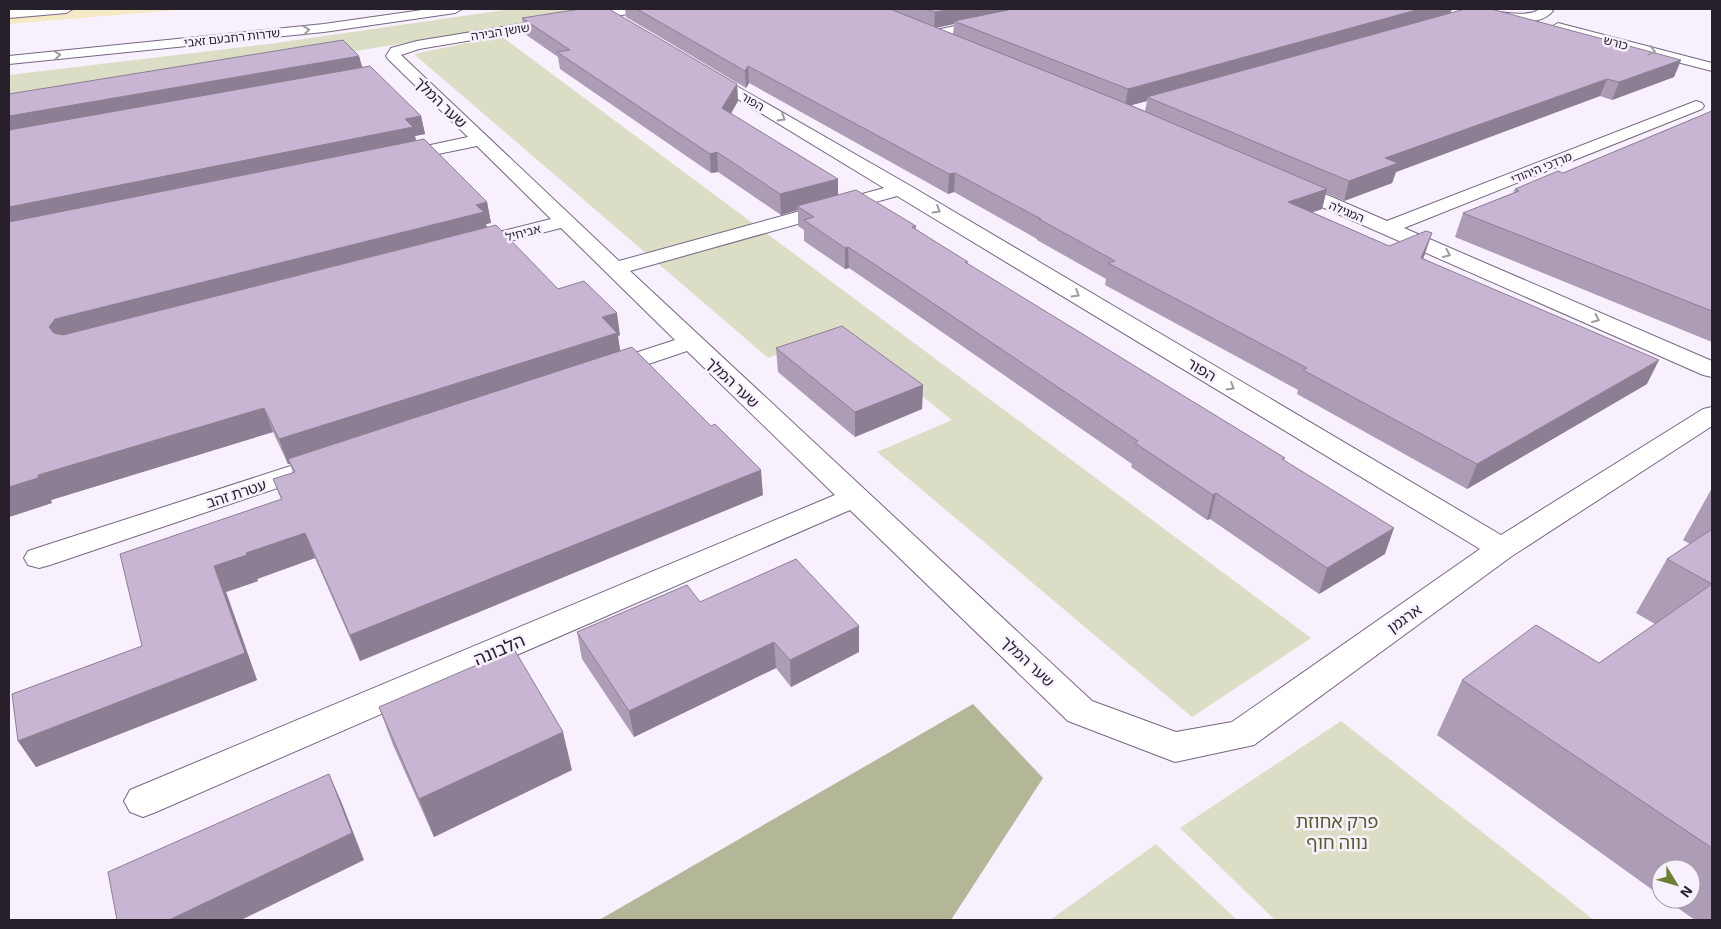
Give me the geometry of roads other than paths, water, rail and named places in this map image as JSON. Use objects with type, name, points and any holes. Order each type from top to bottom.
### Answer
[{"type":"street","points":[[9,14],[66,9]]},
{"type":"street","name":"שדרות רחבעם זאבי","points":[[9,60],[324,28],[455,9]]},
{"type":"street","points":[[931,35],[1056,9]]},
{"type":"street","points":[[1472,13],[1520,17],[1539,16],[1544,14],[1545,9]]},
{"type":"street","name":"כורש","points":[[1545,9],[1712,53]]},
{"type":"street","name":"שושן הבירה","points":[[398,65],[417,45],[605,14],[632,19]]},
{"type":"street","name":"כורש","points":[[1520,17],[1712,67]]},
{"type":"street","points":[[914,27],[959,46]]},
{"type":"street","name":"הפור","points":[[690,64],[902,189],[1501,549]]},
{"type":"street","name":"שער המלך","points":[[398,65],[481,140],[690,342],[1080,711]]},
{"type":"street","name":"מרדכי היהודי","points":[[1386,228],[1696,106]]},
{"type":"street","points":[[385,160],[481,140]]},
{"type":"street","name":"המגילה","points":[[1269,177],[1712,370]]},
{"type":"street","points":[[615,268],[902,189]]},
{"type":"street","name":"אביחיל","points":[[450,251],[566,221]]},
{"type":"street","points":[[587,376],[690,342]]},
{"type":"street","name":"ארגמן","points":[[1080,711],[1175,747],[1241,735],[1501,549],[1712,415]]},
{"type":"street","name":"עטרת זהב","points":[[39,558],[332,461]]},
{"type":"street","name":"הלבונה","points":[[143,800],[854,497]]},
{"type":"park label","name":"פרק אחוזת נווה חוף","points":[[1337,831]]}]
